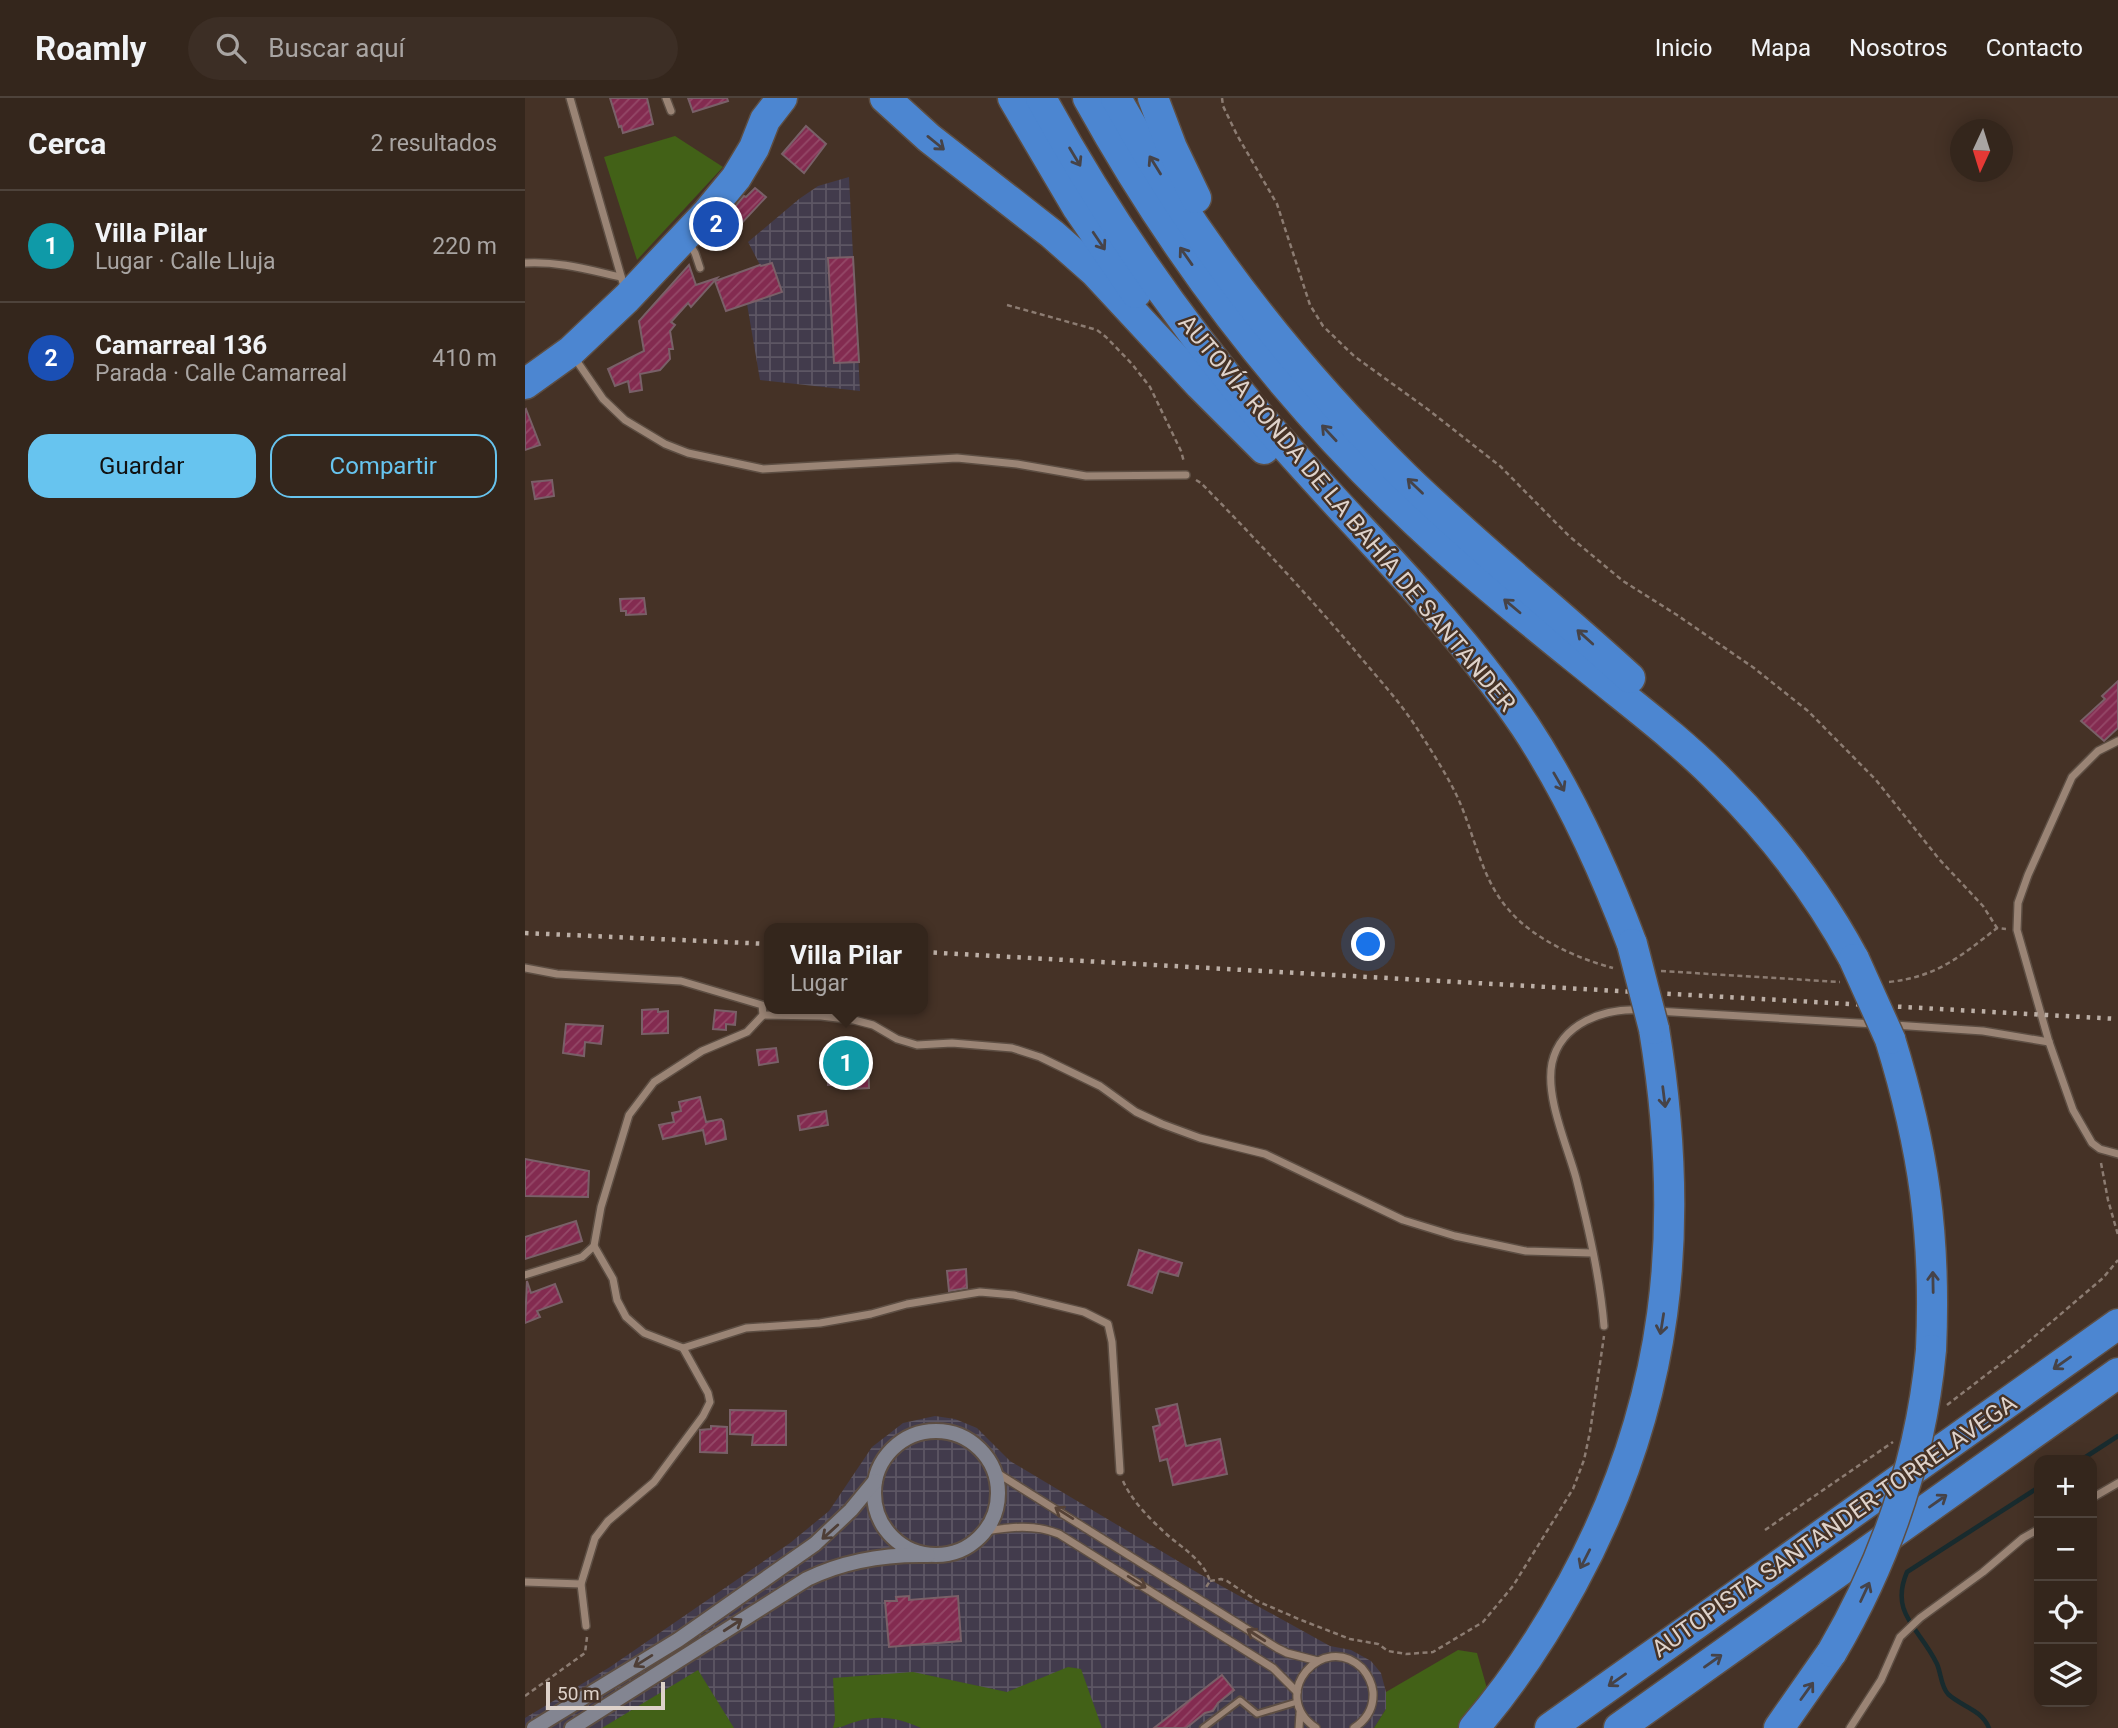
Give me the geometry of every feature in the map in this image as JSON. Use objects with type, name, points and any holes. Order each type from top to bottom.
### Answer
[{"type":"highway","points":[[885,98],[929,138],[1052,234],[1095,272],[1524,724]]},
{"type":"highway","points":[[1013,98],[1055,172],[1132,288],[1258,443]]},
{"type":"highway","name":"AUTOVÍA RONDA DE LA BAHÍA DE SANTANDER","points":[[1041,98],[1128,243],[1207,353],[1286,447],[1450,628],[1524,724],[1584,828],[1602,866],[1632,944],[1654,1030],[1669,1140],[1669,1248],[1659,1342],[1641,1423],[1614,1498],[1567,1593],[1521,1668],[1474,1728]]},
{"type":"highway","name":"AUTOVÍA RONDA DE LA BAHÍA DE SANTANDER","points":[[1087,98],[1152,206],[1198,272],[1273,369],[1326,430],[1391,498],[1461,563],[1659,726],[1720,781],[1775,841],[1823,908],[1854,959],[1890,1039],[1916,1135],[1926,1188],[1932,1255],[1931,1350],[1922,1418],[1902,1499],[1874,1573],[1832,1652],[1779,1728]]},
{"type":"highway","points":[[1116,98],[1147,153],[1198,230],[1280,340],[1351,422],[1477,544],[1705,748],[1768,822],[1823,908]]},
{"type":"highway","points":[[1153,98],[1172,148],[1198,203],[1280,340]]},
{"type":"highway","points":[[525,384],[571,351],[624,287],[684,238],[736,178],[754,148],[771,105]]},
{"type":"highway","name":"AUTOPISTA SANTANDER-TORRELAVEGA","points":[[1550,1728],[2118,1324]]},
{"type":"highway","name":"AUTOPISTA SANTANDER-TORRELAVEGA","points":[[1619,1728],[2118,1373]]},
{"type":"main road","points":[[572,1728],[825,1570],[865,1559],[929,1555],[959,1550],[973,1542],[986,1531],[994,1514],[997,1499],[995,1471],[983,1452],[969,1441],[946,1433],[924,1432],[909,1437],[890,1452],[875,1481],[874,1498],[886,1530],[897,1542],[929,1555]]},
{"type":"main road","points":[[534,1728],[678,1640],[815,1544],[842,1520],[875,1481]]},
{"type":"street","points":[[570,98],[624,287]]},
{"type":"street","points":[[666,98],[671,111]]},
{"type":"street","points":[[684,238],[695,253],[700,268]]},
{"type":"street","points":[[525,263],[556,262],[624,287]]},
{"type":"street","points":[[571,351],[603,399],[625,420],[665,444],[688,453],[763,469],[957,458],[1017,464],[1086,476],[1186,475]]},
{"type":"street","points":[[2118,741],[2098,751],[2073,777],[2028,875],[2018,903],[2017,930],[2049,1042],[2073,1110],[2092,1143],[2100,1149],[2118,1154]]},
{"type":"street","points":[[525,968],[557,974],[681,981],[762,1005],[763,1015]]},
{"type":"street","points":[[1604,1326],[1602,1297],[1576,1178],[1550,1078],[1555,1053],[1574,1028],[1608,1011],[1629,1009],[1926,1026],[1983,1031],[2049,1042]]},
{"type":"street","points":[[525,1275],[582,1258],[594,1246],[611,1169],[629,1115],[654,1082],[702,1051],[747,1031],[763,1015],[821,1016],[854,1020],[873,1025],[885,1033],[917,1045],[952,1043],[1012,1048],[1040,1057],[1100,1086],[1136,1112],[1162,1124],[1200,1138],[1265,1154],[1415,1223],[1492,1245],[1526,1251],[1592,1253]]},
{"type":"street","points":[[594,1246],[613,1279],[617,1300],[626,1317],[644,1333],[683,1348],[747,1328],[820,1323],[907,1304],[980,1292],[1014,1295],[1084,1312],[1108,1324],[1112,1342],[1120,1471]]},
{"type":"street","points":[[586,1626],[581,1584],[590,1548],[600,1530],[654,1482],[708,1407],[708,1392],[683,1348]]},
{"type":"street","points":[[995,1471],[1277,1648],[1318,1661]]},
{"type":"street","points":[[2097,1495],[2118,1483]]},
{"type":"street","points":[[986,1531],[1026,1527],[1042,1528],[1059,1534],[1273,1668],[1297,1692]]},
{"type":"street","points":[[1850,1728],[1881,1680],[1900,1637],[1920,1618],[2034,1532]]},
{"type":"street","points":[[525,1582],[581,1584]]},
{"type":"street","points":[[1316,1728],[1300,1712],[1297,1692],[1300,1679],[1307,1668],[1318,1661],[1336,1657],[1356,1663],[1369,1678],[1373,1698],[1371,1708],[1367,1717],[1353,1728]]},
{"type":"street","points":[[1299,1728],[1300,1712]]},
{"type":"lane","points":[[1203,1728],[1240,1700],[1257,1714],[1297,1702]]},
{"type":"path","points":[[1222,98],[1237,135],[1277,204],[1310,305],[1323,326],[1354,356],[1500,466],[1569,536],[1623,581],[1754,668],[1808,711],[1876,779],[1932,850],[1983,905],[1997,928]]},
{"type":"path","points":[[1007,305],[1090,328],[1106,337],[1150,387],[1181,451],[1186,475]]},
{"type":"path","points":[[2100,1149],[2102,1172],[2118,1235]]},
{"type":"path","points":[[1198,1597],[1210,1581],[1221,1579],[1257,1601],[1301,1620],[1350,1639],[1378,1644],[1388,1651],[1406,1654],[1433,1652],[1483,1622],[1513,1586],[1573,1489],[1584,1460],[1590,1432],[1604,1326]]},
{"type":"path","points":[[1120,1471],[1124,1485],[1143,1510],[1162,1530],[1201,1562],[1210,1581]]},
{"type":"path","points":[[525,1696],[585,1653],[586,1626]]},
{"type":"shaded area","points":[[849,177],[860,391],[760,380],[747,304],[771,296],[748,242],[818,186]]},
{"type":"shaded area","points":[[935,1416],[955,1419],[977,1428],[1010,1461],[1198,1573],[1330,1646],[1351,1650],[1371,1661],[1381,1673],[1386,1692],[1386,1709],[1374,1728],[525,1728],[525,1718],[610,1667],[790,1543],[829,1511],[872,1447],[903,1423]]},
{"type":"green space","points":[[675,136],[723,167],[637,260],[604,157]]},
{"type":"green space","points":[[1458,1650],[1477,1653],[1488,1692],[1458,1728],[1374,1728],[1386,1709],[1386,1692]]},
{"type":"green space","points":[[1068,1667],[1081,1669],[1102,1728],[921,1728],[881,1718],[833,1728],[833,1678],[913,1672],[1007,1692]]},
{"type":"green space","points":[[698,1670],[734,1728],[602,1728]]},
{"type":"building","points":[[610,98],[647,98],[653,124],[623,133]]},
{"type":"building","points":[[688,98],[727,98],[728,101],[693,112]]},
{"type":"building","points":[[806,126],[826,144],[804,173],[782,154]]},
{"type":"building","points":[[755,188],[766,197],[740,225],[728,215],[744,196]]},
{"type":"building","points":[[853,257],[859,362],[834,363],[828,258]]},
{"type":"building","points":[[772,263],[782,292],[726,311],[715,281]]},
{"type":"building","points":[[689,265],[696,285],[717,278],[691,307],[688,303],[671,322],[675,325],[670,331],[673,349],[669,349],[670,359],[660,370],[640,374],[642,390],[630,392],[628,381],[615,386],[608,369],[644,351],[639,321]]},
{"type":"building","points":[[525,410],[540,445],[525,450]]},
{"type":"building","points":[[552,480],[554,496],[535,499],[532,482]]},
{"type":"building","points":[[644,598],[646,614],[626,615],[626,611],[621,611],[620,599]]},
{"type":"building","points":[[2118,681],[2118,728],[2104,741],[2081,721],[2105,699],[2102,696]]},
{"type":"building","points":[[658,1009],[658,1012],[668,1011],[668,1033],[642,1034],[642,1010]]},
{"type":"building","points":[[715,1010],[736,1012],[735,1025],[726,1024],[726,1030],[713,1029]]},
{"type":"building","points":[[566,1024],[603,1026],[601,1044],[585,1042],[584,1056],[563,1053]]},
{"type":"building","points":[[776,1048],[778,1062],[759,1065],[757,1050]]},
{"type":"building","points":[[868,1052],[869,1088],[851,1089],[851,1084],[828,1085],[828,1071],[824,1072],[824,1055]]},
{"type":"building","points":[[700,1097],[706,1122],[721,1119],[726,1139],[706,1144],[703,1130],[663,1139],[659,1125],[674,1122],[672,1113],[681,1111],[679,1102]]},
{"type":"building","points":[[826,1111],[828,1125],[800,1130],[798,1116]]},
{"type":"building","points":[[525,1159],[589,1171],[588,1197],[525,1196]]},
{"type":"building","points":[[576,1221],[582,1241],[525,1259],[525,1237]]},
{"type":"building","points":[[1139,1250],[1182,1263],[1178,1276],[1159,1271],[1152,1293],[1128,1285]]},
{"type":"building","points":[[966,1269],[967,1288],[949,1291],[947,1271]]},
{"type":"building","points":[[527,1281],[531,1293],[555,1284],[562,1302],[537,1311],[540,1317],[525,1323]]},
{"type":"building","points":[[1177,1404],[1186,1446],[1220,1439],[1227,1474],[1173,1485],[1167,1459],[1160,1461],[1153,1427],[1160,1425],[1156,1409]]},
{"type":"building","points":[[730,1410],[786,1411],[786,1445],[752,1445],[753,1435],[730,1434]]},
{"type":"building","points":[[711,1426],[727,1427],[727,1453],[700,1452],[700,1430],[711,1429]]},
{"type":"building","points":[[909,1596],[909,1600],[958,1596],[961,1641],[889,1647],[885,1601],[897,1601],[896,1597]]},
{"type":"building","points":[[1222,1675],[1234,1690],[1218,1703],[1213,1711],[1205,1713],[1186,1728],[1154,1728]]},
{"type":"waterway","points":[[2089,1455],[2118,1436]]},
{"type":"waterway","points":[[1989,1728],[1981,1716],[1946,1691],[1937,1664],[1904,1610],[1902,1587],[1907,1572],[2034,1490]]},
{"type":"railway","points":[[525,933],[764,944]]},
{"type":"railway","points":[[928,952],[2118,1019]]},
{"type":"place","name":"Camarreal 136","points":[[716,224]]},
{"type":"place","name":"Villa Pilar","points":[[846,1063]]}]
